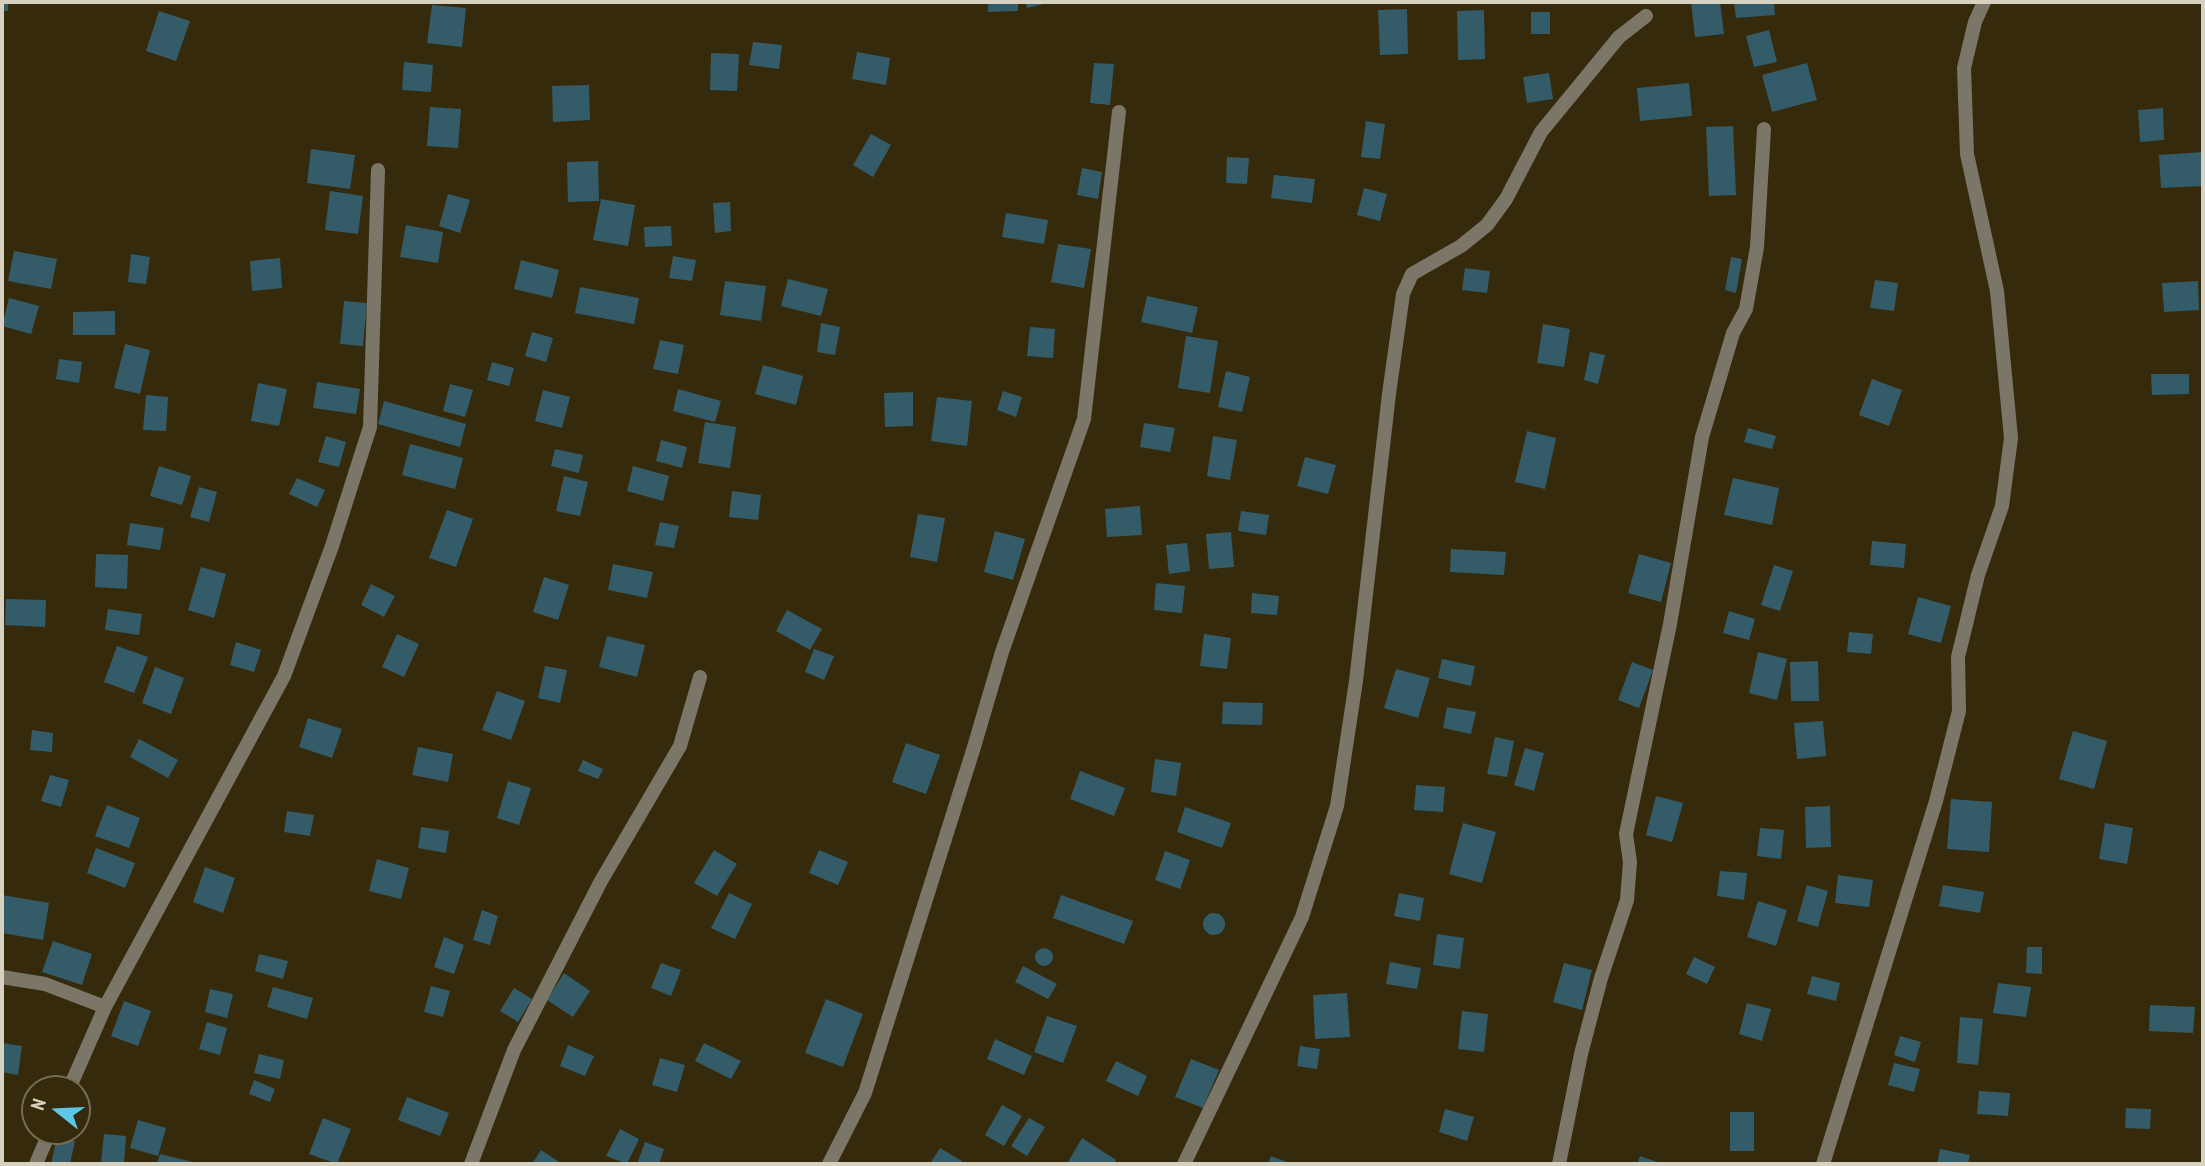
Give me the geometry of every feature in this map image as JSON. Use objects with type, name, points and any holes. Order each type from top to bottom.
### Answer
[{"type":"street","points":[[1823,1164],[1936,800],[1959,711],[1958,657],[1978,575],[2002,506],[2011,438],[1997,291],[1967,153],[1964,68],[1975,22],[1984,2]]},
{"type":"street","points":[[1184,1164],[1302,917],[1337,806],[1356,681],[1403,294],[1412,274],[1461,246],[1487,225],[1506,199],[1541,132],[1619,37],[1646,16]]},
{"type":"street","points":[[829,1164],[865,1093],[1002,652],[1084,419],[1119,112]]},
{"type":"street","points":[[1559,1164],[1581,1054],[1601,978],[1627,900],[1630,862],[1626,834],[1670,624],[1702,437],[1733,333],[1746,309],[1757,247],[1764,129]]},
{"type":"street","points":[[75,1075],[105,1007],[284,676],[332,546],[370,426],[378,170]]},
{"type":"street","points":[[471,1164],[514,1050],[600,881],[680,746],[700,677]]},
{"type":"street","points":[[2,977],[45,984],[105,1007]]},
{"type":"street","points":[[36,1164],[44,1145]]},
{"type":"building","points":[[2,2],[8,2],[8,11],[2,11]]},
{"type":"building","points":[[988,2],[1018,2],[1018,11],[988,12]]},
{"type":"building","points":[[1025,2],[1048,2],[1048,3],[1027,8]]},
{"type":"building","points":[[1691,2],[1720,2],[1724,34],[1695,37]]},
{"type":"building","points":[[1734,2],[1774,2],[1775,15],[1736,18]]},
{"type":"building","points":[[432,5],[466,8],[462,47],[427,43]]},
{"type":"building","points":[[1407,9],[1408,54],[1380,55],[1378,10]]},
{"type":"building","points":[[1484,10],[1485,59],[1458,60],[1457,11]]},
{"type":"building","points":[[159,11],[190,21],[176,61],[146,51]]},
{"type":"building","points":[[1531,12],[1550,12],[1550,34],[1531,34]]},
{"type":"building","points":[[1769,30],[1777,62],[1754,67],[1746,36]]},
{"type":"building","points":[[753,42],[782,45],[779,69],[749,65]]},
{"type":"building","points":[[857,52],[890,58],[886,85],[852,79]]},
{"type":"building","points":[[711,53],[739,54],[737,91],[710,90]]},
{"type":"building","points":[[404,62],[433,65],[431,92],[402,90]]},
{"type":"building","points":[[1094,63],[1114,64],[1110,105],[1090,103]]},
{"type":"building","points":[[1807,63],[1817,100],[1772,112],[1762,75]]},
{"type":"building","points":[[1549,73],[1553,99],[1527,103],[1523,77]]},
{"type":"building","points":[[1689,83],[1692,116],[1640,121],[1637,88]]},
{"type":"building","points":[[589,85],[590,120],[553,122],[552,86]]},
{"type":"building","points":[[430,107],[461,109],[458,148],[427,146]]},
{"type":"building","points":[[2163,108],[2164,140],[2140,142],[2138,110]]},
{"type":"building","points":[[1366,121],[1385,124],[1380,159],[1361,157]]},
{"type":"building","points":[[1733,126],[1736,195],[1709,196],[1706,127]]},
{"type":"building","points":[[871,134],[891,145],[873,177],[853,165]]},
{"type":"building","points":[[311,149],[355,155],[350,189],[307,183]]},
{"type":"building","points":[[2203,152],[2203,186],[2161,188],[2159,155]]},
{"type":"building","points":[[1227,157],[1249,158],[1247,184],[1226,183]]},
{"type":"building","points":[[598,161],[599,201],[568,202],[567,162]]},
{"type":"building","points":[[1082,168],[1102,172],[1098,199],[1077,195]]},
{"type":"building","points":[[1274,175],[1315,179],[1312,203],[1271,198]]},
{"type":"building","points":[[1364,188],[1387,194],[1380,221],[1357,215]]},
{"type":"building","points":[[330,191],[363,196],[358,234],[325,230]]},
{"type":"building","points":[[448,194],[470,200],[460,233],[439,226]]},
{"type":"building","points":[[601,199],[635,205],[628,246],[593,240]]},
{"type":"building","points":[[730,202],[731,231],[715,233],[713,203]]},
{"type":"building","points":[[1006,213],[1048,220],[1044,244],[1002,237]]},
{"type":"building","points":[[406,225],[443,232],[438,263],[400,257]]},
{"type":"building","points":[[671,226],[672,246],[645,247],[644,227]]},
{"type":"building","points":[[1058,244],[1091,249],[1084,288],[1051,282]]},
{"type":"building","points":[[14,251],[57,259],[51,289],[8,281]]},
{"type":"building","points":[[131,254],[150,257],[146,284],[128,282]]},
{"type":"building","points":[[673,256],[696,260],[692,281],[669,278]]},
{"type":"building","points":[[1731,257],[1742,259],[1736,293],[1725,290]]},
{"type":"building","points":[[280,258],[282,288],[252,291],[250,261]]},
{"type":"building","points":[[521,260],[559,270],[552,298],[514,289]]},
{"type":"building","points":[[1465,268],[1490,271],[1487,293],[1462,290]]},
{"type":"building","points":[[788,279],[828,289],[821,316],[781,306]]},
{"type":"building","points":[[1875,280],[1898,283],[1894,311],[1870,308]]},
{"type":"building","points":[[725,281],[766,286],[761,321],[720,315]]},
{"type":"building","points":[[2198,281],[2199,310],[2164,312],[2162,283]]},
{"type":"building","points":[[580,287],[639,298],[634,324],[575,313]]},
{"type":"building","points":[[1147,296],[1198,307],[1192,333],[1141,322]]},
{"type":"building","points":[[9,298],[39,306],[31,334],[2,326]]},
{"type":"building","points":[[344,301],[367,303],[363,346],[340,344]]},
{"type":"building","points":[[115,311],[115,335],[73,335],[73,312]]},
{"type":"building","points":[[821,323],[840,327],[835,355],[817,352]]},
{"type":"building","points":[[1543,324],[1570,329],[1564,367],[1537,363]]},
{"type":"building","points":[[1030,327],[1055,329],[1053,358],[1027,356]]},
{"type":"building","points":[[532,332],[553,338],[546,362],[525,356]]},
{"type":"building","points":[[1186,336],[1218,341],[1210,393],[1178,388]]},
{"type":"building","points":[[660,340],[684,345],[678,374],[653,369]]},
{"type":"building","points":[[125,344],[150,350],[140,394],[114,388]]},
{"type":"building","points":[[1590,352],[1605,355],[1598,384],[1584,380]]},
{"type":"building","points":[[59,359],[82,362],[79,383],[56,379]]},
{"type":"building","points":[[492,362],[514,368],[509,386],[487,380]]},
{"type":"building","points":[[763,365],[803,376],[796,405],[755,394]]},
{"type":"building","points":[[1226,371],[1250,377],[1242,412],[1218,407]]},
{"type":"building","points":[[2151,374],[2189,374],[2189,394],[2152,395]]},
{"type":"building","points":[[1872,379],[1902,390],[1889,426],[1859,415]]},
{"type":"building","points":[[317,382],[360,389],[356,414],[313,408]]},
{"type":"building","points":[[258,383],[287,389],[279,426],[251,421]]},
{"type":"building","points":[[450,384],[473,390],[465,417],[443,411]]},
{"type":"building","points":[[678,389],[721,401],[715,422],[673,411]]},
{"type":"building","points":[[543,390],[570,397],[562,428],[535,421]]},
{"type":"building","points":[[1003,391],[1022,397],[1016,417],[997,410]]},
{"type":"building","points":[[913,392],[913,426],[885,427],[884,393]]},
{"type":"building","points":[[146,395],[168,397],[166,431],[143,430]]},
{"type":"building","points":[[937,397],[972,401],[967,446],[931,441]]},
{"type":"building","points":[[384,401],[466,424],[460,447],[378,424]]},
{"type":"building","points":[[705,422],[736,427],[730,468],[698,463]]},
{"type":"building","points":[[1144,423],[1175,428],[1170,452],[1140,447]]},
{"type":"building","points":[[1748,428],[1776,436],[1772,449],[1744,442]]},
{"type":"building","points":[[1527,431],[1556,438],[1545,489],[1515,482]]},
{"type":"building","points":[[326,436],[346,442],[339,467],[318,462]]},
{"type":"building","points":[[1213,436],[1237,440],[1230,480],[1207,476]]},
{"type":"building","points":[[661,440],[687,447],[682,468],[656,461]]},
{"type":"building","points":[[410,444],[463,458],[455,489],[402,475]]},
{"type":"building","points":[[555,449],[583,455],[579,473],[551,466]]},
{"type":"building","points":[[1305,457],[1336,465],[1328,494],[1297,486]]},
{"type":"building","points":[[159,466],[191,476],[182,505],[150,496]]},
{"type":"building","points":[[633,466],[669,476],[663,501],[627,491]]},
{"type":"building","points":[[564,476],[588,482],[580,516],[556,511]]},
{"type":"building","points":[[297,478],[325,490],[317,507],[289,494]]},
{"type":"building","points":[[1733,478],[1779,488],[1772,525],[1724,515]]},
{"type":"building","points":[[199,487],[217,492],[209,522],[190,517]]},
{"type":"building","points":[[732,491],[761,495],[758,520],[729,517]]},
{"type":"building","points":[[1140,506],[1142,535],[1107,537],[1105,509]]},
{"type":"building","points":[[447,510],[473,519],[456,567],[429,558]]},
{"type":"building","points":[[1241,511],[1269,515],[1266,535],[1238,531]]},
{"type":"building","points":[[918,514],[945,518],[937,562],[910,557]]},
{"type":"building","points":[[660,522],[679,526],[674,548],[655,545]]},
{"type":"building","points":[[130,523],[164,528],[160,550],[127,545]]},
{"type":"building","points":[[995,531],[1025,539],[1013,580],[984,572]]},
{"type":"building","points":[[1231,532],[1234,567],[1209,569],[1206,534]]},
{"type":"building","points":[[1872,541],[1906,544],[1904,568],[1870,565]]},
{"type":"building","points":[[1187,543],[1190,571],[1169,574],[1166,545]]},
{"type":"building","points":[[1451,549],[1506,552],[1504,575],[1450,572]]},
{"type":"building","points":[[96,554],[128,555],[127,589],[95,587]]},
{"type":"building","points":[[1639,554],[1671,563],[1661,602],[1628,593]]},
{"type":"building","points":[[613,564],[653,572],[647,598],[608,590]]},
{"type":"building","points":[[1774,565],[1793,571],[1780,611],[1761,605]]},
{"type":"building","points":[[201,567],[226,574],[214,618],[188,610]]},
{"type":"building","points":[[544,577],[569,585],[558,620],[533,612]]},
{"type":"building","points":[[1156,583],[1185,586],[1182,613],[1154,610]]},
{"type":"building","points":[[371,584],[395,596],[384,617],[361,605]]},
{"type":"building","points":[[1252,593],[1279,596],[1277,615],[1251,613]]},
{"type":"building","points":[[1918,597],[1951,606],[1941,643],[1908,634]]},
{"type":"building","points":[[6,599],[46,600],[45,627],[5,625]]},
{"type":"building","points":[[108,609],[142,614],[139,635],[105,630]]},
{"type":"building","points":[[787,610],[822,629],[810,650],[776,631]]},
{"type":"building","points":[[1729,611],[1755,619],[1749,640],[1723,633]]},
{"type":"building","points":[[1849,632],[1873,634],[1871,654],[1847,652]]},
{"type":"building","points":[[397,634],[419,644],[404,677],[382,667]]},
{"type":"building","points":[[1204,634],[1231,638],[1227,669],[1200,666]]},
{"type":"building","points":[[607,636],[645,645],[637,677],[599,667]]},
{"type":"building","points":[[236,642],[261,650],[254,672],[230,665]]},
{"type":"building","points":[[117,646],[148,657],[134,693],[104,682]]},
{"type":"building","points":[[814,649],[834,656],[824,680],[805,672]]},
{"type":"building","points":[[1758,652],[1787,659],[1777,700],[1749,693]]},
{"type":"building","points":[[1442,659],[1475,666],[1471,686],[1438,678]]},
{"type":"building","points":[[1818,661],[1819,701],[1791,701],[1790,662]]},
{"type":"building","points":[[1632,662],[1653,670],[1639,708],[1618,700]]},
{"type":"building","points":[[545,666],[567,670],[560,703],[538,698]]},
{"type":"building","points":[[155,667],[184,678],[171,714],[142,703]]},
{"type":"building","points":[[1396,669],[1430,678],[1418,718],[1384,708]]},
{"type":"building","points":[[497,691],[525,701],[511,740],[482,730]]},
{"type":"building","points":[[1223,702],[1263,703],[1262,725],[1222,724]]},
{"type":"building","points":[[1447,707],[1476,712],[1471,734],[1443,728]]},
{"type":"building","points":[[308,718],[342,729],[332,758],[299,747]]},
{"type":"building","points":[[1823,721],[1826,756],[1797,759],[1794,723]]},
{"type":"building","points":[[32,730],[53,733],[52,752],[30,750]]},
{"type":"building","points":[[2073,731],[2107,741],[2094,789],[2059,779]]},
{"type":"building","points":[[1495,737],[1514,741],[1507,777],[1487,774]]},
{"type":"building","points":[[139,739],[178,760],[168,778],[130,757]]},
{"type":"building","points":[[906,743],[940,755],[926,794],[892,782]]},
{"type":"building","points":[[418,747],[453,754],[448,782],[412,775]]},
{"type":"building","points":[[1525,748],[1544,753],[1534,791],[1514,785]]},
{"type":"building","points":[[1155,759],[1181,763],[1176,796],[1151,792]]},
{"type":"building","points":[[583,760],[603,769],[598,779],[578,771]]},
{"type":"building","points":[[1080,771],[1125,788],[1114,816],[1070,799]]},
{"type":"building","points":[[50,775],[69,780],[61,807],[41,801]]},
{"type":"building","points":[[508,781],[531,788],[519,825],[497,818]]},
{"type":"building","points":[[1416,785],[1445,787],[1443,812],[1414,810]]},
{"type":"building","points":[[1656,796],[1683,803],[1672,842],[1646,835]]},
{"type":"building","points":[[1951,799],[1992,802],[1989,852],[1947,849]]},
{"type":"building","points":[[107,805],[140,818],[129,848],[95,836]]},
{"type":"building","points":[[1830,806],[1831,847],[1806,848],[1805,807]]},
{"type":"building","points":[[1185,807],[1231,823],[1222,848],[1177,832]]},
{"type":"building","points":[[287,811],[314,815],[310,836],[284,832]]},
{"type":"building","points":[[1463,823],[1496,832],[1482,883],[1449,874]]},
{"type":"building","points":[[2105,823],[2133,828],[2127,864],[2099,859]]},
{"type":"building","points":[[421,827],[449,831],[446,853],[418,848]]},
{"type":"building","points":[[1760,828],[1784,830],[1781,859],[1757,856]]},
{"type":"building","points":[[96,848],[135,863],[125,888],[87,873]]},
{"type":"building","points":[[714,850],[737,864],[717,896],[694,883]]},
{"type":"building","points":[[819,850],[848,862],[838,885],[809,873]]},
{"type":"building","points":[[1165,851],[1190,860],[1180,889],[1155,880]]},
{"type":"building","points":[[377,859],[409,868],[401,899],[369,891]]},
{"type":"building","points":[[205,867],[235,878],[223,913],[193,902]]},
{"type":"building","points":[[1720,871],[1747,873],[1744,900],[1717,896]]},
{"type":"building","points":[[1838,875],[1873,880],[1869,907],[1835,903]]},
{"type":"building","points":[[1807,885],[1828,891],[1818,927],[1797,921]]},
{"type":"building","points":[[1943,885],[1984,892],[1980,913],[1939,906]]},
{"type":"building","points":[[729,893],[752,904],[735,939],[711,928]]},
{"type":"building","points":[[1399,893],[1424,898],[1420,921],[1394,916]]},
{"type":"building","points":[[2,895],[49,903],[43,940],[2,933]]},
{"type":"building","points":[[1061,895],[1133,921],[1124,944],[1053,918]]},
{"type":"building","points":[[1758,901],[1787,910],[1776,946],[1747,937]]},
{"type":"building","points":[[482,910],[498,916],[490,945],[473,940]]},
{"type":"building","points":[[1210,913],[1218,913],[1225,920],[1225,928],[1218,935],[1210,935],[1203,928],[1203,920]]},
{"type":"building","points":[[1437,934],[1464,938],[1460,969],[1433,965]]},
{"type":"building","points":[[444,937],[464,945],[454,974],[434,967]]},
{"type":"building","points":[[53,941],[92,954],[82,985],[42,972]]},
{"type":"building","points":[[2027,947],[2042,947],[2042,974],[2026,973]]},
{"type":"building","points":[[1044,948],[1050,951],[1053,957],[1050,963],[1044,966],[1038,963],[1035,957],[1038,951]]},
{"type":"building","points":[[259,954],[288,961],[283,979],[255,971]]},
{"type":"building","points":[[1694,957],[1715,967],[1707,984],[1686,974]]},
{"type":"building","points":[[1390,962],[1421,968],[1417,989],[1386,984]]},
{"type":"building","points":[[661,963],[681,970],[671,996],[651,988]]},
{"type":"building","points":[[1564,963],[1592,970],[1582,1010],[1553,1002]]},
{"type":"building","points":[[1023,966],[1057,984],[1048,999],[1015,982]]},
{"type":"building","points":[[564,973],[590,991],[573,1017],[547,1000]]},
{"type":"building","points":[[1812,976],[1840,983],[1836,1001],[1807,994]]},
{"type":"building","points":[[1998,983],[2031,987],[2026,1017],[1993,1013]]},
{"type":"building","points":[[431,986],[450,991],[443,1017],[424,1012]]},
{"type":"building","points":[[273,987],[313,998],[307,1019],[267,1007]]},
{"type":"building","points":[[514,988],[532,999],[518,1022],[500,1011]]},
{"type":"building","points":[[210,989],[233,994],[227,1018],[205,1012]]},
{"type":"building","points":[[1347,993],[1350,1037],[1315,1039],[1313,995]]},
{"type":"building","points":[[826,999],[863,1014],[843,1067],[805,1053]]},
{"type":"building","points":[[124,1001],[151,1011],[138,1046],[111,1036]]},
{"type":"building","points":[[1747,1003],[1771,1009],[1762,1041],[1739,1034]]},
{"type":"building","points":[[2150,1005],[2195,1007],[2193,1033],[2149,1031]]},
{"type":"building","points":[[1462,1011],[1488,1014],[1484,1052],[1458,1049]]},
{"type":"building","points":[[1047,1016],[1077,1026],[1063,1063],[1034,1052]]},
{"type":"building","points":[[1960,1017],[1983,1019],[1978,1065],[1957,1063]]},
{"type":"building","points":[[207,1022],[227,1028],[220,1055],[199,1049]]},
{"type":"building","points":[[1900,1036],[1921,1042],[1915,1062],[1894,1055]]},
{"type":"building","points":[[995,1039],[1032,1056],[1024,1075],[987,1059]]},
{"type":"building","points":[[2,1043],[22,1046],[18,1075],[2,1072]]},
{"type":"building","points":[[704,1043],[741,1061],[731,1079],[695,1061]]},
{"type":"building","points":[[568,1045],[594,1056],[585,1076],[560,1066]]},
{"type":"building","points":[[1300,1046],[1320,1049],[1317,1069],[1297,1066]]},
{"type":"building","points":[[259,1054],[284,1060],[280,1079],[254,1073]]},
{"type":"building","points":[[660,1058],[685,1065],[677,1092],[652,1085]]},
{"type":"building","points":[[1191,1059],[1219,1070],[1203,1108],[1175,1097]]},
{"type":"building","points":[[1116,1061],[1147,1076],[1138,1096],[1106,1081]]},
{"type":"building","points":[[1894,1063],[1920,1069],[1914,1092],[1888,1085]]},
{"type":"building","points":[[254,1080],[275,1089],[270,1102],[249,1094]]},
{"type":"building","points":[[1979,1091],[2010,1093],[2008,1116],[1977,1114]]},
{"type":"building","points":[[407,1097],[449,1113],[440,1136],[398,1120]]},
{"type":"building","points":[[1002,1105],[1022,1116],[1004,1146],[985,1135]]},
{"type":"building","points":[[2126,1108],[2151,1109],[2150,1129],[2125,1128]]},
{"type":"building","points":[[1445,1109],[1474,1117],[1467,1141],[1439,1132]]},
{"type":"building","points":[[1730,1112],[1754,1112],[1754,1151],[1730,1151]]},
{"type":"building","points":[[323,1118],[351,1129],[337,1164],[309,1154]]},
{"type":"building","points":[[1029,1118],[1045,1127],[1027,1156],[1011,1146]]},
{"type":"building","points":[[138,1120],[166,1128],[158,1156],[130,1148]]},
{"type":"building","points":[[620,1129],[639,1139],[627,1164],[606,1156]]},
{"type":"building","points":[[104,1134],[126,1136],[124,1164],[101,1164]]},
{"type":"building","points":[[1082,1138],[1116,1160],[1114,1164],[1068,1162]]},
{"type":"building","points":[[645,1142],[664,1149],[659,1164],[637,1164]]},
{"type":"building","points":[[55,1145],[74,1145],[70,1164],[51,1164]]},
{"type":"building","points":[[940,1148],[962,1161],[960,1164],[931,1162]]},
{"type":"building","points":[[1940,1149],[1970,1155],[1968,1164],[1937,1164]]},
{"type":"building","points":[[541,1150],[562,1164],[532,1164]]},
{"type":"building","points":[[160,1154],[197,1163],[197,1164],[157,1164]]},
{"type":"building","points":[[1271,1156],[1292,1164],[1268,1164]]},
{"type":"building","points":[[1640,1156],[1663,1164],[1637,1164]]}]
